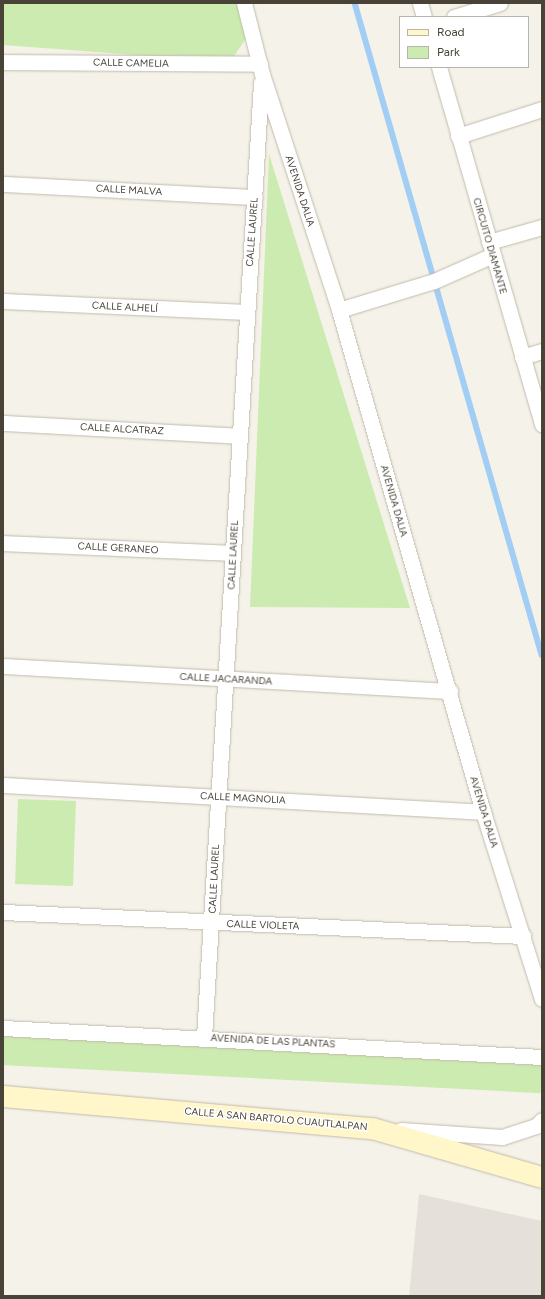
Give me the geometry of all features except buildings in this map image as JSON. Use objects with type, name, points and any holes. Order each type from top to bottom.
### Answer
[{"type":"main road","name":"CALLE A SAN BARTOLO CUAUTLALPAN","points":[[3,1096],[372,1128],[542,1177]]},
{"type":"street","name":"AVENIDA DALIA","points":[[244,3],[261,69],[339,310],[450,691],[483,812],[542,999]]},
{"type":"street","points":[[420,3],[424,16]]},
{"type":"street","points":[[457,16],[500,3]]},
{"type":"street","name":"CALLE CAMELIA","points":[[3,62],[261,69]]},
{"type":"street","name":"CIRCUITO DIAMANTE","points":[[439,68],[542,424]]},
{"type":"street","name":"CALLE LAUREL","points":[[204,1037],[255,196],[261,69]]},
{"type":"street","points":[[458,136],[542,109]]},
{"type":"street","name":"CALLE MALVA","points":[[3,184],[255,196]]},
{"type":"street","points":[[339,310],[434,281],[491,248],[542,227]]},
{"type":"street","name":"CALLE ALHELÍ","points":[[3,301],[248,312]]},
{"type":"street","points":[[522,357],[542,351]]},
{"type":"street","name":"CALLE ALCATRAZ","points":[[3,423],[240,436]]},
{"type":"street","name":"CALLE GERANEO","points":[[3,543],[233,553]]},
{"type":"street","name":"CALLE JACARANDA","points":[[3,666],[450,691]]},
{"type":"street","name":"CALLE MAGNOLIA","points":[[3,785],[483,812]]},
{"type":"street","name":"CALLE VIOLETA","points":[[3,912],[211,923],[523,936]]},
{"type":"street","name":"AVENIDA DE LAS PLANTAS","points":[[3,1028],[204,1037],[542,1057]]},
{"type":"street","points":[[372,1128],[502,1137],[536,1126],[542,1120]]},
{"type":"shaded area","points":[[419,1194],[542,1221],[542,1296],[409,1296]]},
{"type":"green space","points":[[3,3],[240,3],[249,34],[230,62],[3,45]]},
{"type":"green space","points":[[269,154],[410,608],[250,607]]},
{"type":"green space","points":[[18,799],[76,801],[73,886],[15,884]]},
{"type":"green space","points":[[3,1034],[542,1062],[541,1093],[3,1065]]},
{"type":"waterway","points":[[355,3],[542,655]]}]
